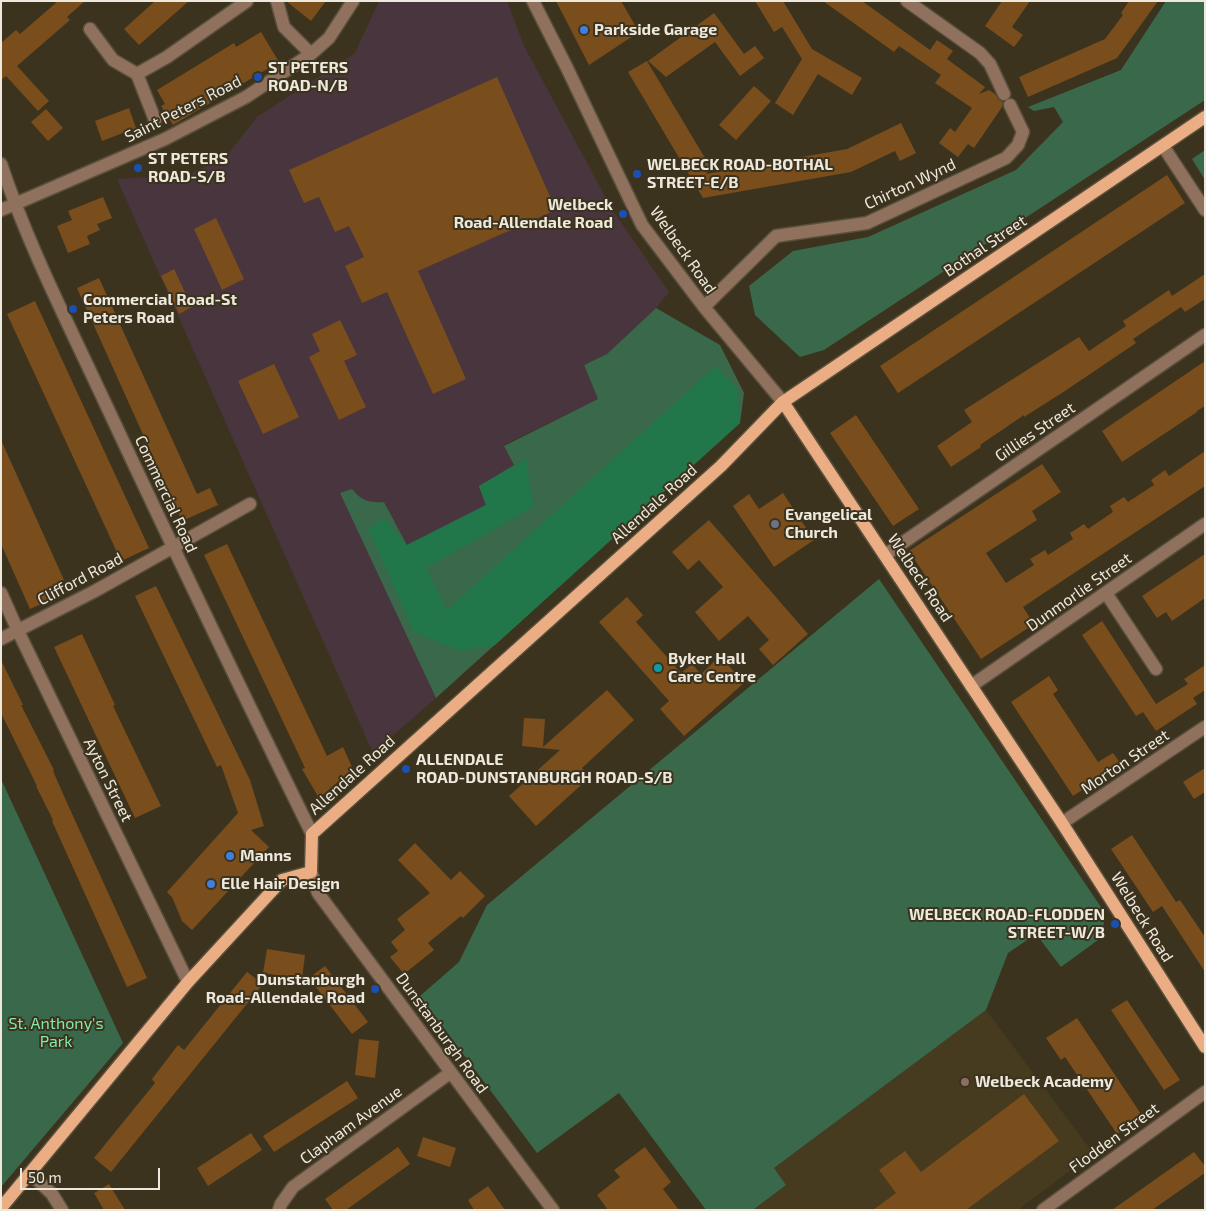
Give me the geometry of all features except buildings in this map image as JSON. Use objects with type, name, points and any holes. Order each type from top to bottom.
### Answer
[{"type":"main road","name":"Bothal Street","points":[[783,402],[1205,117]]},
{"type":"main road","name":"Welbeck Road","points":[[783,402],[1062,823],[1205,1047]]},
{"type":"main road","name":"Allendale Road","points":[[311,872],[312,834],[720,466],[783,402]]},
{"type":"main road","points":[[1,1208],[188,982],[282,880],[311,872]]},
{"type":"street","points":[[137,74],[167,57],[247,1]]},
{"type":"street","points":[[277,1],[284,27],[311,54]]},
{"type":"street","name":"Saint Peters Road","points":[[1,210],[165,139],[246,96],[311,54],[329,38],[353,1]]},
{"type":"street","name":"Welbeck Road","points":[[533,1],[642,225],[704,308],[783,402]]},
{"type":"street","name":"Chirton Wynd","points":[[704,308],[776,236],[867,223],[1006,158],[1018,145],[1023,132],[990,64],[980,53],[908,1]]},
{"type":"street","points":[[90,29],[113,60],[137,74],[155,120]]},
{"type":"street","points":[[1162,146],[1205,210]]},
{"type":"street","name":"Commercial Road","points":[[1,164],[15,205],[173,547],[312,834]]},
{"type":"street","name":"Gillies Street","points":[[884,555],[1205,335]]},
{"type":"street","name":"Clifford Road","points":[[1,639],[95,591],[250,504]]},
{"type":"street","name":"Dunmorlie Street","points":[[971,686],[1205,524]]},
{"type":"street","name":"Ayton Street","points":[[1,593],[188,982]]},
{"type":"street","points":[[1106,594],[1156,669]]},
{"type":"street","name":"Morton Street","points":[[1062,823],[1205,728]]},
{"type":"street","name":"Dunstanburgh Road","points":[[311,872],[318,893],[553,1210]]},
{"type":"street","name":"Clapham Avenue","points":[[279,1210],[293,1187],[450,1073]]},
{"type":"street","name":"Flodden Street","points":[[1043,1210],[1205,1092]]},
{"type":"street","points":[[30,1173],[52,1194],[62,1210]]},
{"type":"shaded area","points":[[379,1],[507,1],[524,46],[613,211],[669,292],[656,308],[607,354],[584,365],[598,399],[504,445],[514,465],[479,486],[487,505],[407,545],[384,502],[370,503],[359,499],[352,489],[409,639],[436,698],[373,753],[117,179],[187,175],[224,159],[257,117],[355,53]]},
{"type":"shaded area","name":"Welbeck Academy","points":[[986,1010],[1093,1153],[1018,1210],[753,1210],[786,1185],[774,1168]]},
{"type":"green space","points":[[1166,1],[1205,1],[1205,100],[824,350],[800,357],[755,315],[749,286],[793,251],[868,237],[1016,170],[1063,122],[1054,107],[1034,111],[1028,107],[1121,70]]},
{"type":"green space","points":[[1205,150],[1205,180],[1192,159]]},
{"type":"green space","points":[[656,308],[720,345],[744,393],[740,423],[436,698],[340,493],[352,489],[366,500],[384,502],[407,545],[486,505],[479,486],[514,465],[504,446],[598,399],[584,365],[607,354]]},
{"type":"green space","points":[[716,366],[737,389],[740,423],[495,645],[461,651],[414,632],[368,528],[384,519],[407,545],[486,505],[479,486],[526,459],[533,507],[426,568],[447,610]]},
{"type":"green space","points":[[879,579],[1105,913],[1102,937],[1061,967],[1036,934],[1008,953],[986,1010],[774,1168],[786,1185],[753,1210],[706,1210],[619,1093],[537,1153],[420,996],[459,962],[487,905]]},
{"type":"green space","name":"St. Anthony's Park","points":[[1,779],[123,1043],[1,1187]]},
{"type":"place","name":"Parkside Garage","points":[[584,30]]},
{"type":"place","name":"ST PETERS ROAD-N/B","points":[[258,77]]},
{"type":"place","name":"ST PETERS ROAD-S/B","points":[[138,168]]},
{"type":"place","name":"WELBECK ROAD-BOTHAL STREET-E/B","points":[[637,174]]},
{"type":"place","name":"Welbeck Road-Allendale Road","points":[[623,214]]},
{"type":"place","name":"Commercial Road-St Peters Road","points":[[73,309]]},
{"type":"place","name":"Evangelical Church","points":[[775,524]]},
{"type":"place","name":"Byker Hall Care Centre","points":[[658,668]]},
{"type":"place","name":"ALLENDALE ROAD-DUNSTANBURGH ROAD-S/B","points":[[406,769]]},
{"type":"place","name":"Manns","points":[[230,856]]},
{"type":"place","name":"Elle Hair Design","points":[[211,884]]},
{"type":"place","name":"WELBECK ROAD-FLODDEN STREET-W/B","points":[[1115,924]]},
{"type":"place","name":"Dunstanburgh Road-Allendale Road","points":[[375,989]]},
{"type":"place","name":"Welbeck Academy","points":[[965,1082]]}]
